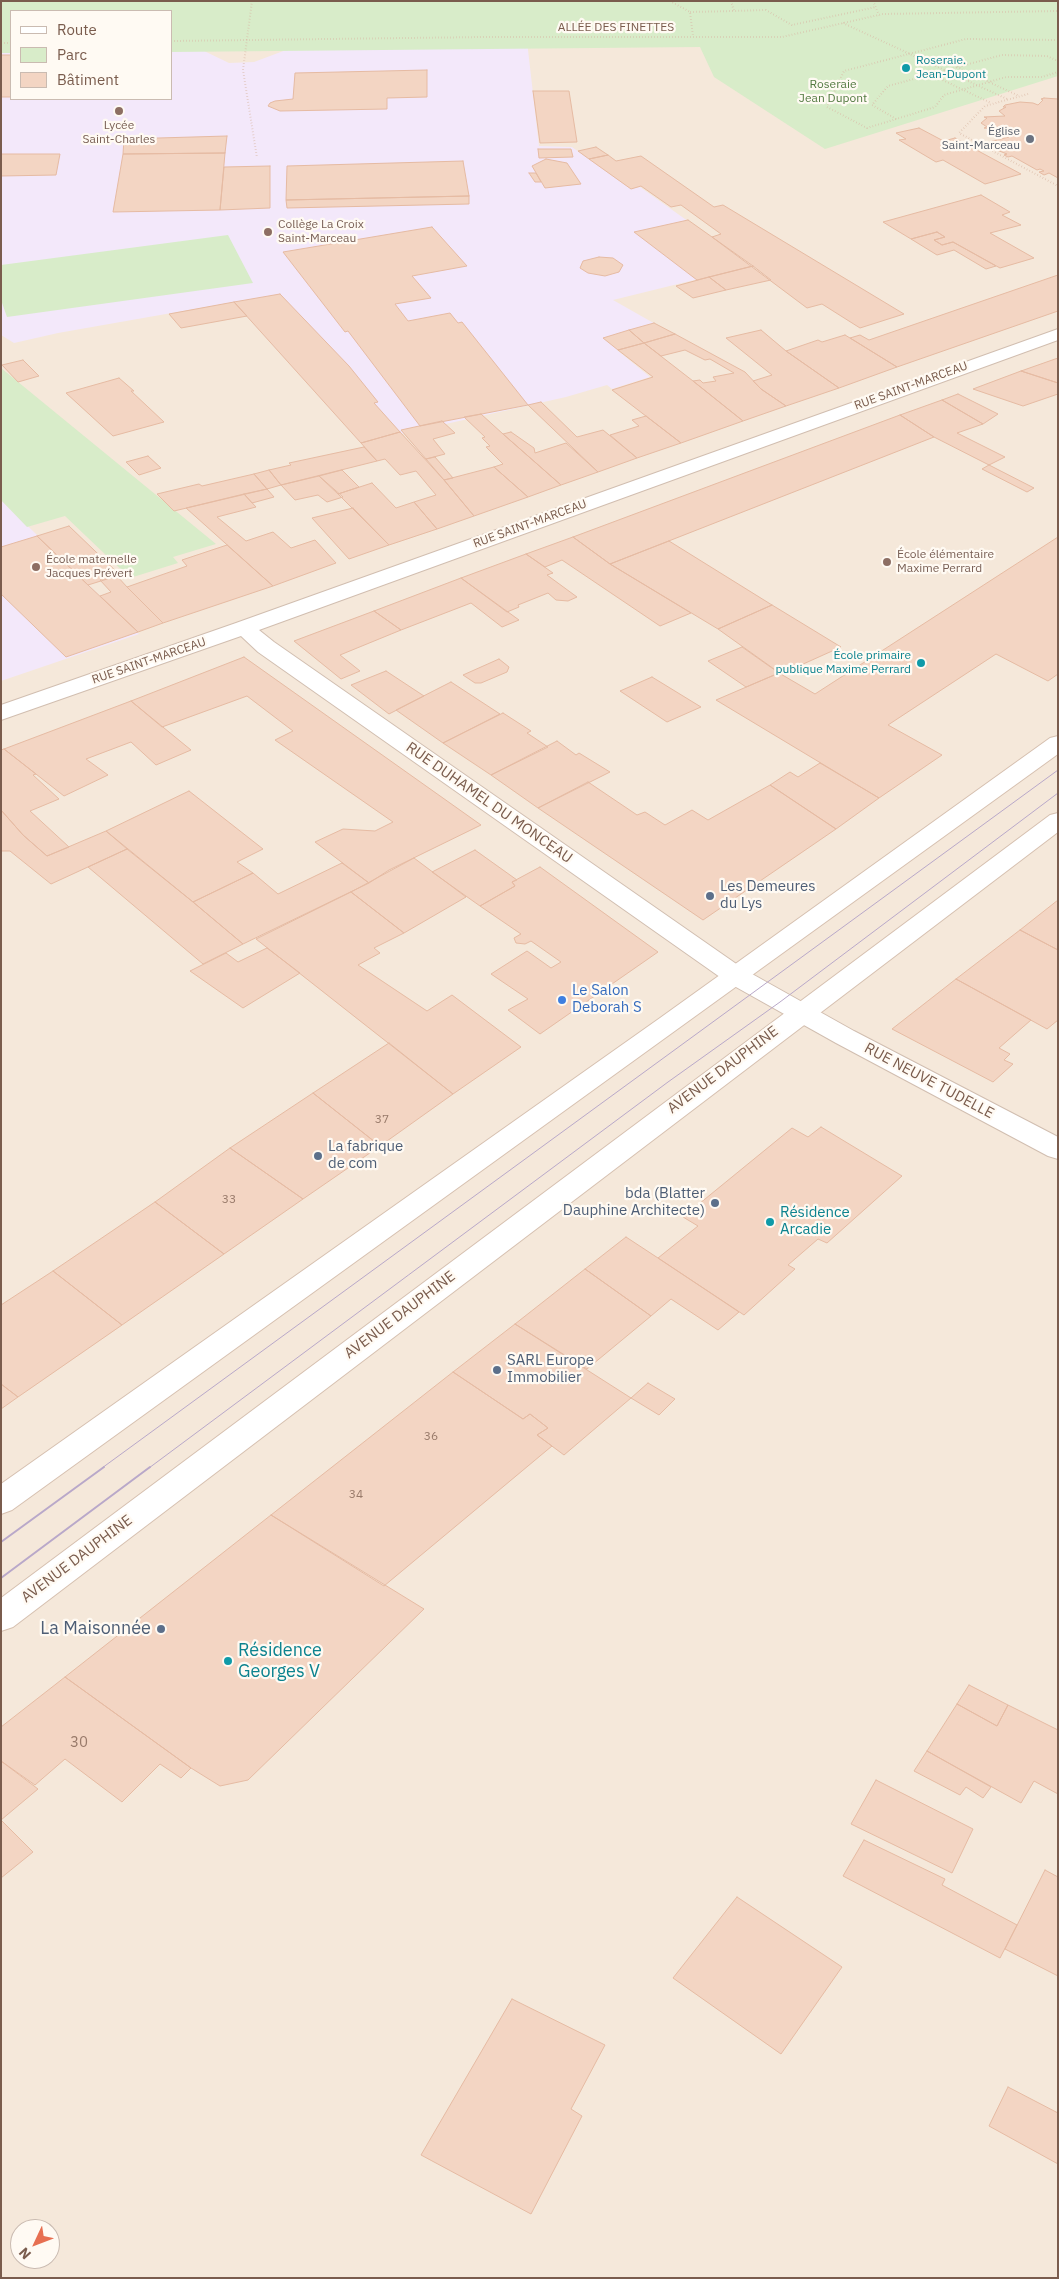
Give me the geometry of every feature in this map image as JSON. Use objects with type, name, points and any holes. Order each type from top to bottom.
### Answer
[{"type":"main road","name":"RUE SAINT-MARCEAU","points":[[1,713],[244,628],[1058,334]]},
{"type":"main road","name":"RUE DUHAMEL DU MONCEAU","points":[[244,628],[266,647],[736,976]]},
{"type":"main road","points":[[1,1501],[736,976],[1058,743]]},
{"type":"main road","name":"AVENUE DAUPHINE","points":[[1,1616],[1058,820]]},
{"type":"main road","name":"AVENUE DAUPHINE","points":[[736,976],[800,1013]]},
{"type":"main road","name":"RUE NEUVE TUDELLE","points":[[800,1013],[1058,1149]]},
{"type":"path","points":[[252,1],[244,70],[257,158]]},
{"type":"path","points":[[670,1],[690,12],[766,10],[792,25],[876,7]]},
{"type":"path","points":[[731,1],[734,11]]},
{"type":"path","points":[[873,1],[879,15]]},
{"type":"path","name":"ALLÉE DES FINETTES","points":[[172,41],[782,36],[879,15],[936,12],[1058,11]]},
{"type":"path","points":[[690,12],[693,36]]},
{"type":"path","points":[[843,23],[1007,100]]},
{"type":"path","points":[[1058,40],[966,39],[844,72],[827,107],[867,128],[935,107],[944,95],[988,82],[1006,77],[1042,77],[1058,72]]},
{"type":"path","points":[[897,119],[872,105],[888,86],[1002,55],[1047,56],[1058,61]]},
{"type":"path","points":[[957,67],[1020,96]]},
{"type":"path","points":[[931,74],[992,104]]},
{"type":"path","points":[[1028,94],[985,106],[959,134],[1058,186]]},
{"type":"shaded area","points":[[1,1],[1058,1],[1058,2278],[1,2278]]},
{"type":"shaded area","points":[[527,41],[539,146],[572,147],[631,189],[640,187],[751,266],[613,300],[673,334],[617,350],[650,377],[612,389],[607,385],[566,397],[361,443],[234,302],[58,333],[14,343],[1,335],[1,50],[10,50],[10,100],[172,100],[172,49],[200,49],[229,63],[254,62],[302,44]]},
{"type":"shaded area","name":"École maternelle Jacques Prévert","points":[[1,500],[139,634],[1,681]]},
{"type":"green space","name":"Roseraie Jean Dupont","points":[[1,1],[1058,1],[1058,76],[825,149],[714,77],[700,47],[172,52],[172,10],[10,10],[10,53],[1,53]]},
{"type":"green space","points":[[228,235],[253,283],[7,317],[1,300],[1,265]]},
{"type":"green space","points":[[1,368],[216,544],[173,557],[178,563],[130,578],[65,516],[27,527],[1,500]]},
{"type":"building","points":[[1,55],[10,55],[10,97],[1,97]]},
{"type":"building","points":[[427,70],[427,97],[387,98],[387,109],[280,111],[268,106],[275,101],[293,99],[295,73]]},
{"type":"building","points":[[533,91],[569,91],[577,142],[540,143]]},
{"type":"building","name":"Église Saint-Marceau","points":[[1041,99],[1058,99],[1058,178],[1049,173],[1044,175],[1039,172],[1044,171],[1040,169],[1037,170],[1012,156],[1008,157],[1004,155],[1007,154],[984,145],[1009,137],[992,129],[984,128],[987,127],[981,123],[987,118],[984,117],[1005,116],[999,111],[1006,107],[1003,107],[1005,105],[1020,102],[1038,105],[1043,100]]},
{"type":"building","points":[[919,128],[953,146],[961,144],[969,146],[1021,174],[985,184],[943,160],[936,162],[899,140],[906,139],[896,133]]},
{"type":"building","points":[[227,136],[225,153],[123,154],[124,139]]},
{"type":"building","points":[[955,138],[969,146],[961,144],[953,146],[944,141]]},
{"type":"building","points":[[596,147],[608,155],[589,159],[578,151]]},
{"type":"building","points":[[538,149],[571,149],[573,157],[539,158]]},
{"type":"building","points":[[225,153],[220,210],[113,212],[123,154]]},
{"type":"building","points":[[1,154],[60,154],[56,175],[1,176]]},
{"type":"building","points":[[608,155],[616,161],[641,156],[714,207],[723,205],[904,314],[860,328],[822,304],[807,308],[712,237],[721,234],[681,205],[671,207],[641,186],[631,189],[589,159]]},
{"type":"building","points":[[546,159],[567,163],[581,184],[545,188],[532,166]]},
{"type":"building","points":[[463,161],[469,196],[286,200],[287,166]]},
{"type":"building","points":[[270,166],[270,208],[220,210],[224,167]]},
{"type":"building","points":[[529,173],[536,173],[541,182],[535,182]]},
{"type":"building","points":[[981,195],[1010,212],[1002,215],[1021,225],[990,233],[1034,258],[1000,268],[953,242],[942,245],[934,240],[945,237],[937,232],[911,239],[883,222]]},
{"type":"building","points":[[469,196],[469,204],[287,208],[286,200]]},
{"type":"building","points":[[688,220],[753,266],[697,280],[634,232]]},
{"type":"building","points":[[432,227],[467,266],[412,276],[431,298],[395,304],[408,321],[450,313],[458,323],[462,322],[528,405],[420,426],[348,331],[345,332],[283,252]]},
{"type":"building","points":[[937,232],[945,237],[934,240],[942,245],[953,242],[996,266],[986,269],[954,250],[937,255],[911,239]]},
{"type":"building","points":[[599,257],[613,258],[623,265],[619,272],[605,276],[588,273],[580,268],[583,261]]},
{"type":"building","points":[[753,266],[771,280],[726,290],[709,277]]},
{"type":"building","points":[[1058,275],[1058,311],[897,367],[850,338],[860,335],[869,340]]},
{"type":"building","points":[[709,277],[726,290],[693,298],[676,286]]},
{"type":"building","points":[[280,294],[349,366],[378,402],[374,403],[400,432],[361,443],[234,302]]},
{"type":"building","points":[[234,302],[247,316],[181,328],[169,314]]},
{"type":"building","points":[[654,323],[675,334],[644,343],[629,330]]},
{"type":"building","points":[[629,330],[644,343],[618,350],[603,338]]},
{"type":"building","points":[[761,330],[786,351],[839,388],[786,406],[761,389],[753,381],[772,375],[726,338]]},
{"type":"building","points":[[675,334],[745,372],[761,389],[786,406],[743,421],[693,381],[700,380],[703,383],[716,381],[713,377],[734,373],[710,359],[705,360],[685,350],[661,356],[644,343]]},
{"type":"building","points":[[845,335],[897,367],[839,388],[786,351],[818,340],[822,342]]},
{"type":"building","points":[[644,343],[743,421],[681,443],[612,390],[653,377],[618,350]]},
{"type":"building","points":[[1058,358],[1058,383],[1021,371]]},
{"type":"building","points":[[23,360],[39,376],[18,382],[2,365]]},
{"type":"building","points":[[1021,371],[1058,383],[1058,394],[1023,406],[973,389]]},
{"type":"building","points":[[119,378],[164,422],[113,436],[66,393]]},
{"type":"building","points":[[958,394],[998,414],[983,424],[942,400]]},
{"type":"building","points":[[942,400],[983,424],[957,433],[1005,457],[989,465],[934,437],[900,415]]},
{"type":"building","points":[[541,402],[577,437],[603,430],[637,458],[598,472],[528,405]]},
{"type":"building","points":[[481,414],[561,485],[528,497],[494,467],[503,464],[486,447],[490,446],[482,438],[485,437],[464,417]]},
{"type":"building","points":[[900,415],[934,437],[610,564],[573,537]]},
{"type":"building","points":[[646,416],[681,443],[637,458],[610,435],[639,426],[632,420]]},
{"type":"building","points":[[442,421],[455,433],[433,439],[445,454],[426,459],[401,430]]},
{"type":"building","points":[[400,432],[474,516],[437,529],[414,502],[436,495],[416,471],[400,475],[385,459],[377,461],[361,443]]},
{"type":"building","points":[[511,432],[534,448],[535,453],[566,443],[598,472],[561,485],[503,434]]},
{"type":"building","points":[[364,447],[377,461],[281,485],[269,470],[291,465],[289,463]]},
{"type":"building","points":[[148,456],[161,468],[139,475],[126,462]]},
{"type":"building","points":[[435,457],[453,478],[444,480],[426,459]]},
{"type":"building","points":[[989,465],[1034,488],[1027,492],[982,469]]},
{"type":"building","points":[[494,467],[528,497],[474,516],[444,480]]},
{"type":"building","points":[[269,470],[281,485],[267,489],[254,474]]},
{"type":"building","points":[[342,470],[359,487],[338,494],[319,476]]},
{"type":"building","points":[[254,474],[267,489],[174,511],[157,494],[199,484],[202,486]]},
{"type":"building","points":[[319,476],[343,497],[327,502],[318,495],[295,500],[281,485]]},
{"type":"building","points":[[372,483],[396,508],[414,502],[437,529],[389,545],[338,494]]},
{"type":"building","points":[[267,489],[274,497],[252,503],[244,494]]},
{"type":"building","points":[[244,494],[256,507],[217,517],[246,541],[273,532],[291,548],[315,540],[336,563],[273,586],[186,508]]},
{"type":"building","points":[[353,508],[389,545],[349,559],[312,518]]},
{"type":"building","points":[[69,526],[120,575],[88,585],[37,536]]},
{"type":"building","name":"École maternelle Jacques Prévert","points":[[37,536],[138,632],[66,657],[1,594],[1,547]]},
{"type":"building","points":[[573,537],[610,564],[691,613],[660,626],[562,560],[545,567],[526,554]]},
{"type":"building","name":"École primaire publique Maxime Perrard","points":[[1058,537],[1058,674],[1048,681],[996,654],[888,725],[942,755],[879,798],[716,700],[779,673],[815,694]]},
{"type":"building","points":[[669,541],[772,605],[718,629],[610,564]]},
{"type":"building","points":[[227,545],[273,586],[163,623],[127,587],[187,566],[182,560]]},
{"type":"building","points":[[526,554],[553,573],[547,575],[577,597],[568,601],[556,600],[548,593],[518,605],[519,607],[507,612],[461,578]]},
{"type":"building","points":[[117,576],[163,623],[138,632],[100,596],[111,592],[100,580]]},
{"type":"building","points":[[461,578],[519,620],[502,627],[471,603],[401,630],[374,611]]},
{"type":"building","points":[[772,605],[841,647],[781,674],[718,629]]},
{"type":"building","points":[[374,611],[401,630],[340,655],[360,671],[341,679],[294,641]]},
{"type":"building","points":[[742,647],[779,673],[746,687],[708,661]]},
{"type":"building","points":[[244,657],[481,825],[389,870],[369,883],[315,842],[343,829],[375,831],[393,822],[275,740],[293,731],[247,696],[162,727],[131,701]]},
{"type":"building","points":[[499,659],[509,667],[507,672],[481,683],[475,683],[463,675]]},
{"type":"building","points":[[386,671],[424,696],[389,714],[351,685]]},
{"type":"building","points":[[652,677],[701,707],[667,722],[620,691]]},
{"type":"building","points":[[451,682],[500,714],[443,743],[396,710]]},
{"type":"building","points":[[131,701],[191,750],[156,765],[131,742],[86,759],[108,775],[64,796],[4,749]]},
{"type":"building","points":[[503,713],[531,731],[527,733],[548,747],[491,775],[443,743]]},
{"type":"building","points":[[557,741],[576,755],[579,753],[610,772],[538,808],[491,775]]},
{"type":"building","points":[[4,749],[36,774],[33,775],[59,799],[30,811],[69,847],[47,856],[23,835],[1,810],[1,750]]},
{"type":"building","points":[[820,763],[879,798],[836,829],[770,785],[790,772],[798,777]]},
{"type":"building","points":[[588,782],[637,815],[645,812],[665,825],[692,810],[708,820],[770,785],[836,829],[703,920],[538,808]]},
{"type":"building","points":[[189,791],[263,849],[237,862],[253,873],[193,902],[106,831]]},
{"type":"building","points":[[1,810],[23,835],[47,856],[106,831],[127,849],[51,884],[10,851],[1,851]]},
{"type":"building","points":[[127,849],[243,944],[203,964],[88,867]]},
{"type":"building","points":[[475,850],[517,880],[512,882],[515,886],[480,906],[432,872]]},
{"type":"building","points":[[414,858],[466,897],[404,933],[351,892]]},
{"type":"building","points":[[342,863],[369,883],[243,944],[193,902],[253,873],[278,894]]},
{"type":"building","points":[[540,867],[658,952],[540,1034],[508,1010],[528,999],[491,974],[527,951],[551,968],[561,962],[531,941],[525,944],[516,943],[514,938],[521,934],[480,906],[515,886],[512,882]]},
{"type":"building","points":[[351,892],[404,933],[374,948],[380,953],[358,965],[427,1011],[452,995],[521,1047],[453,1094],[256,939]]},
{"type":"building","points":[[1058,900],[1058,950],[1020,930]]},
{"type":"building","points":[[1020,930],[1058,950],[1058,1020],[1047,1029],[956,979]]},
{"type":"building","points":[[267,948],[300,973],[243,1008],[190,971],[226,953],[238,962]]},
{"type":"building","points":[[956,979],[1031,1020],[999,1048],[1010,1054],[1004,1060],[1013,1064],[993,1082],[892,1029]]},
{"type":"building","points":[[389,1043],[453,1094],[380,1146],[313,1093]]},
{"type":"building","points":[[313,1093],[380,1146],[303,1199],[230,1148]]},
{"type":"building","name":"Résidence Arcadie","points":[[821,1127],[902,1176],[827,1243],[818,1239],[788,1265],[795,1269],[744,1315],[658,1258],[698,1226],[683,1217],[792,1128],[808,1137]]},
{"type":"building","points":[[230,1148],[303,1199],[224,1254],[155,1202]]},
{"type":"building","points":[[155,1202],[224,1254],[122,1325],[53,1271]]},
{"type":"building","points":[[626,1237],[739,1312],[718,1330],[671,1299],[651,1316],[585,1269]]},
{"type":"building","points":[[585,1269],[651,1316],[587,1369],[515,1324]]},
{"type":"building","points":[[53,1271],[122,1325],[18,1397],[1,1384],[1,1305]]},
{"type":"building","points":[[515,1324],[631,1398],[564,1455],[537,1435],[548,1428],[530,1414],[523,1419],[453,1372]]},
{"type":"building","points":[[453,1372],[523,1419],[530,1414],[548,1428],[537,1435],[552,1446],[384,1586],[271,1515]]},
{"type":"building","points":[[648,1383],[675,1399],[659,1415],[631,1398]]},
{"type":"building","points":[[1,1384],[18,1397],[1,1409]]},
{"type":"building","name":"Résidence Georges V","points":[[271,1515],[424,1609],[248,1780],[220,1786],[191,1768],[65,1677]]},
{"type":"building","points":[[65,1677],[191,1768],[181,1778],[160,1764],[122,1802],[65,1759],[35,1785],[1,1761],[1,1727]]},
{"type":"building","points":[[969,1685],[1008,1705],[997,1726],[957,1704]]},
{"type":"building","points":[[957,1704],[997,1726],[1008,1705],[1058,1730],[1058,1794],[1034,1781],[1021,1803],[927,1751]]},
{"type":"building","points":[[927,1751],[991,1787],[983,1798],[966,1787],[960,1795],[914,1771]]},
{"type":"building","points":[[1,1761],[38,1789],[1,1820]]},
{"type":"building","points":[[876,1780],[973,1829],[952,1873],[851,1824]]},
{"type":"building","points":[[1,1820],[33,1852],[1,1878]]},
{"type":"building","points":[[864,1840],[945,1879],[942,1885],[1017,1925],[1000,1958],[843,1876]]},
{"type":"building","points":[[1045,1870],[1058,1877],[1058,1976],[1005,1949]]},
{"type":"building","points":[[737,1897],[842,1967],[781,2054],[673,1978]]},
{"type":"building","points":[[512,1999],[605,2045],[571,2109],[582,2116],[531,2214],[421,2155]]},
{"type":"building","points":[[1008,2087],[1058,2113],[1058,2164],[989,2126]]},
{"type":"tram line","points":[[102,1468],[1058,770]]},
{"type":"tram line","points":[[149,1468],[668,1082],[780,1002],[1058,793]]},
{"type":"tram line","points":[[1,1542],[104,1467]]},
{"type":"tram line","points":[[1,1578],[150,1467]]},
{"type":"place","name":"Roseraie. Jean-Dupont","points":[[906,68]]},
{"type":"place","name":"Lycée Saint-Charles","points":[[119,111]]},
{"type":"place","name":"Église Saint-Marceau","points":[[1030,139]]},
{"type":"place","name":"Collège La Croix Saint-Marceau","points":[[268,232]]},
{"type":"place","name":"École élémentaire Maxime Perrard","points":[[887,562]]},
{"type":"place","name":"École maternelle Jacques Prévert","points":[[36,567]]},
{"type":"place","name":"École primaire publique Maxime Perrard","points":[[921,663]]},
{"type":"place","name":"Les Demeures du Lys","points":[[710,896]]},
{"type":"place","name":"Le Salon Deborah S","points":[[562,1000]]},
{"type":"place","name":"La fabrique de com","points":[[318,1156]]},
{"type":"place","name":"bda (Blatter Dauphine Architecte)","points":[[715,1203]]},
{"type":"place","name":"Résidence Arcadie","points":[[770,1222]]},
{"type":"place","name":"SARL Europe Immobilier","points":[[497,1370]]},
{"type":"place","name":"La Maisonnée","points":[[161,1629]]},
{"type":"place","name":"Résidence Georges V","points":[[228,1661]]}]
